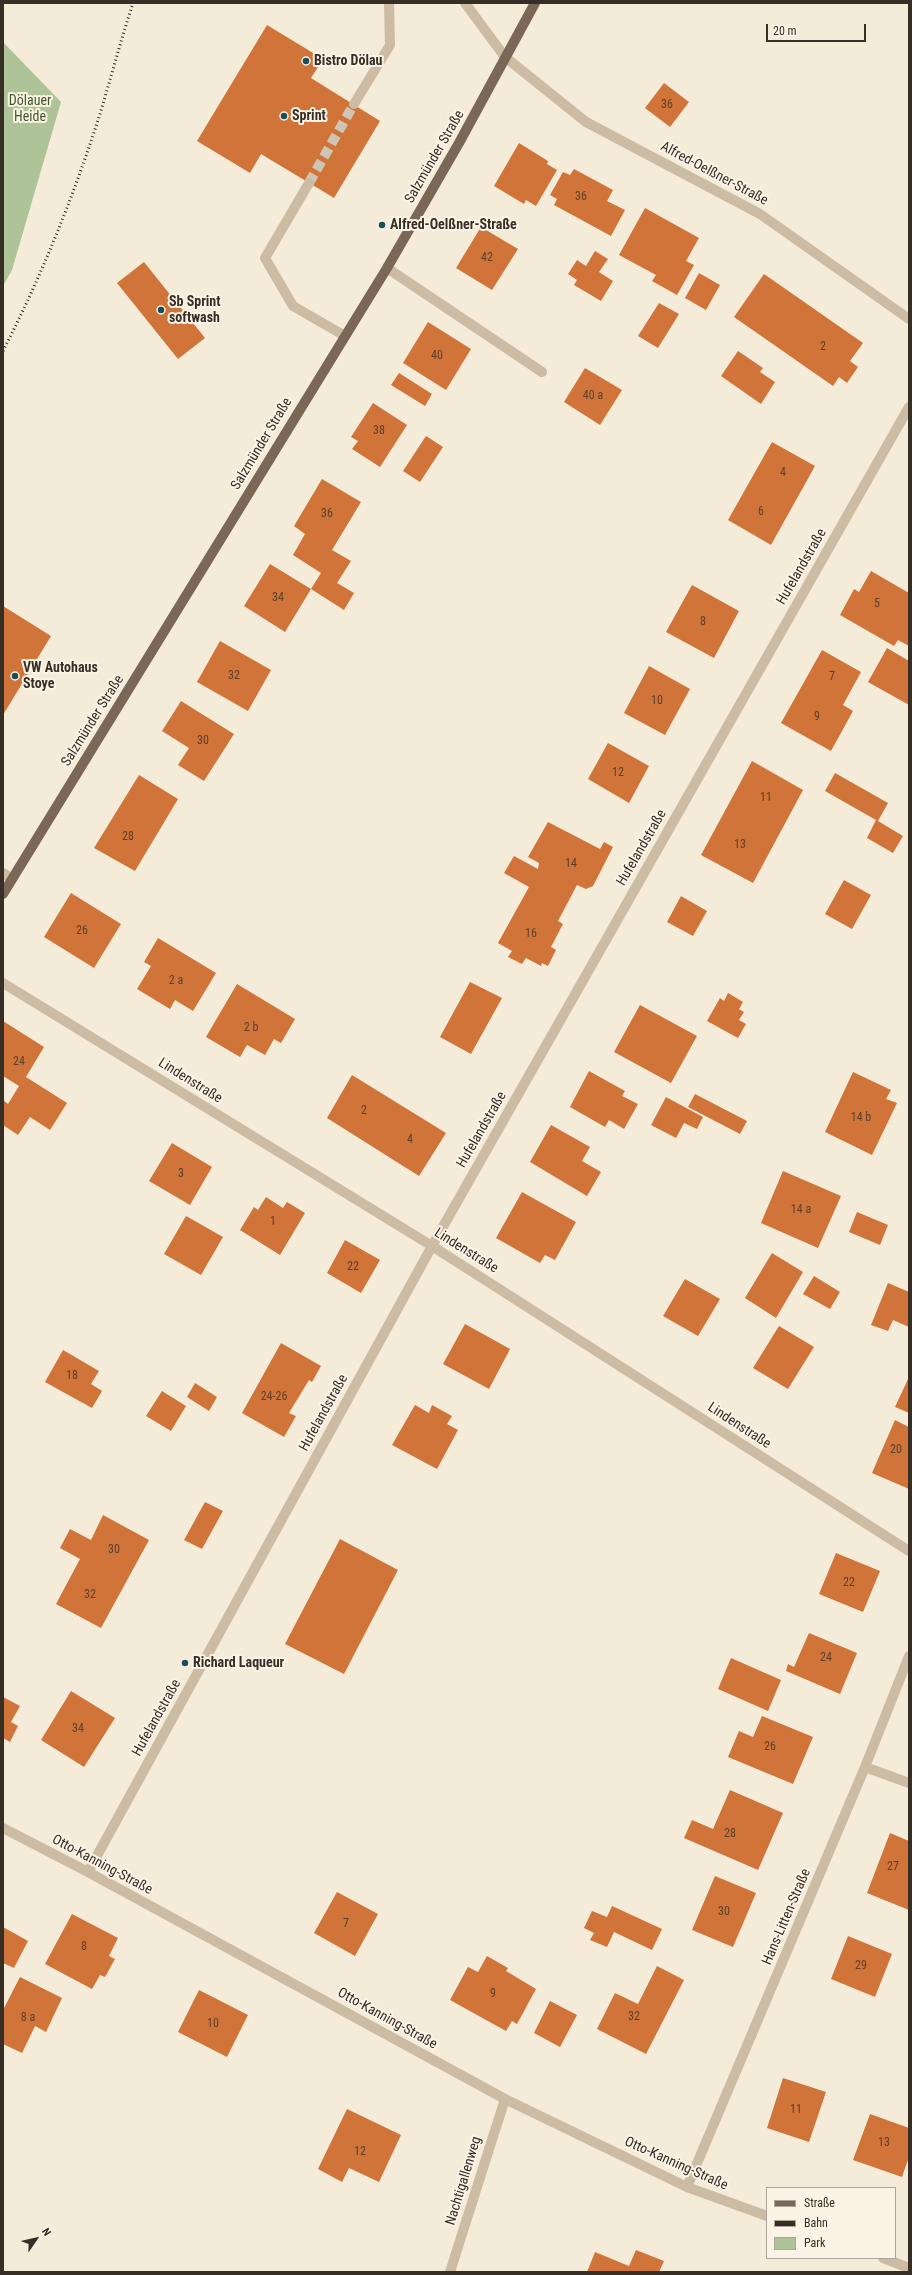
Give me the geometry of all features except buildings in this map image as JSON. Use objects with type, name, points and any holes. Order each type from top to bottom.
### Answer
[{"type":"main road","name":"Salzmünder Straße","points":[[3,894],[387,268],[460,143],[535,3]]},
{"type":"street","points":[[354,104],[390,45],[389,3]]},
{"type":"street","name":"Alfred-Oelßner-Straße","points":[[465,3],[505,57],[586,122],[760,214],[909,319]]},
{"type":"street","points":[[309,183],[266,258],[293,306],[345,336]]},
{"type":"street","points":[[387,268],[542,372]]},
{"type":"street","name":"Hufelandstraße","points":[[88,1872],[432,1246],[909,407]]},
{"type":"street","points":[[3,873],[12,879]]},
{"type":"street","name":"Lindenstraße","points":[[3,983],[432,1246],[909,1551]]},
{"type":"street","name":"Hans-Litten-Straße","points":[[688,2187],[865,1767],[909,1656]]},
{"type":"street","points":[[865,1767],[909,1783]]},
{"type":"street","name":"Otto-Kanning-Straße","points":[[3,1828],[88,1872],[505,2099],[688,2187],[766,2216]]},
{"type":"street","name":"Nachtigallenweg","points":[[450,2272],[505,2099]]},
{"type":"street","points":[[886,2259],[909,2268]]},
{"type":"green space","name":"Dölauer Heide","points":[[3,42],[61,102],[12,270],[3,286]]},
{"type":"tunnel","points":[[309,183],[354,104]]},
{"type":"railway","points":[[3,351],[44,264],[68,205],[100,114],[133,3]]},
{"type":"place","name":"Bistro Dölau","points":[[306,61]]},
{"type":"place","name":"Sprint","points":[[284,116]]},
{"type":"place","name":"Alfred-Oelßner-Straße","points":[[382,225]]},
{"type":"place","name":"Sb Sprint softwash","points":[[161,310]]},
{"type":"place","name":"VW Autohaus Stoye","points":[[15,676]]},
{"type":"place","name":"Richard Laqueur","points":[[185,1663]]}]
